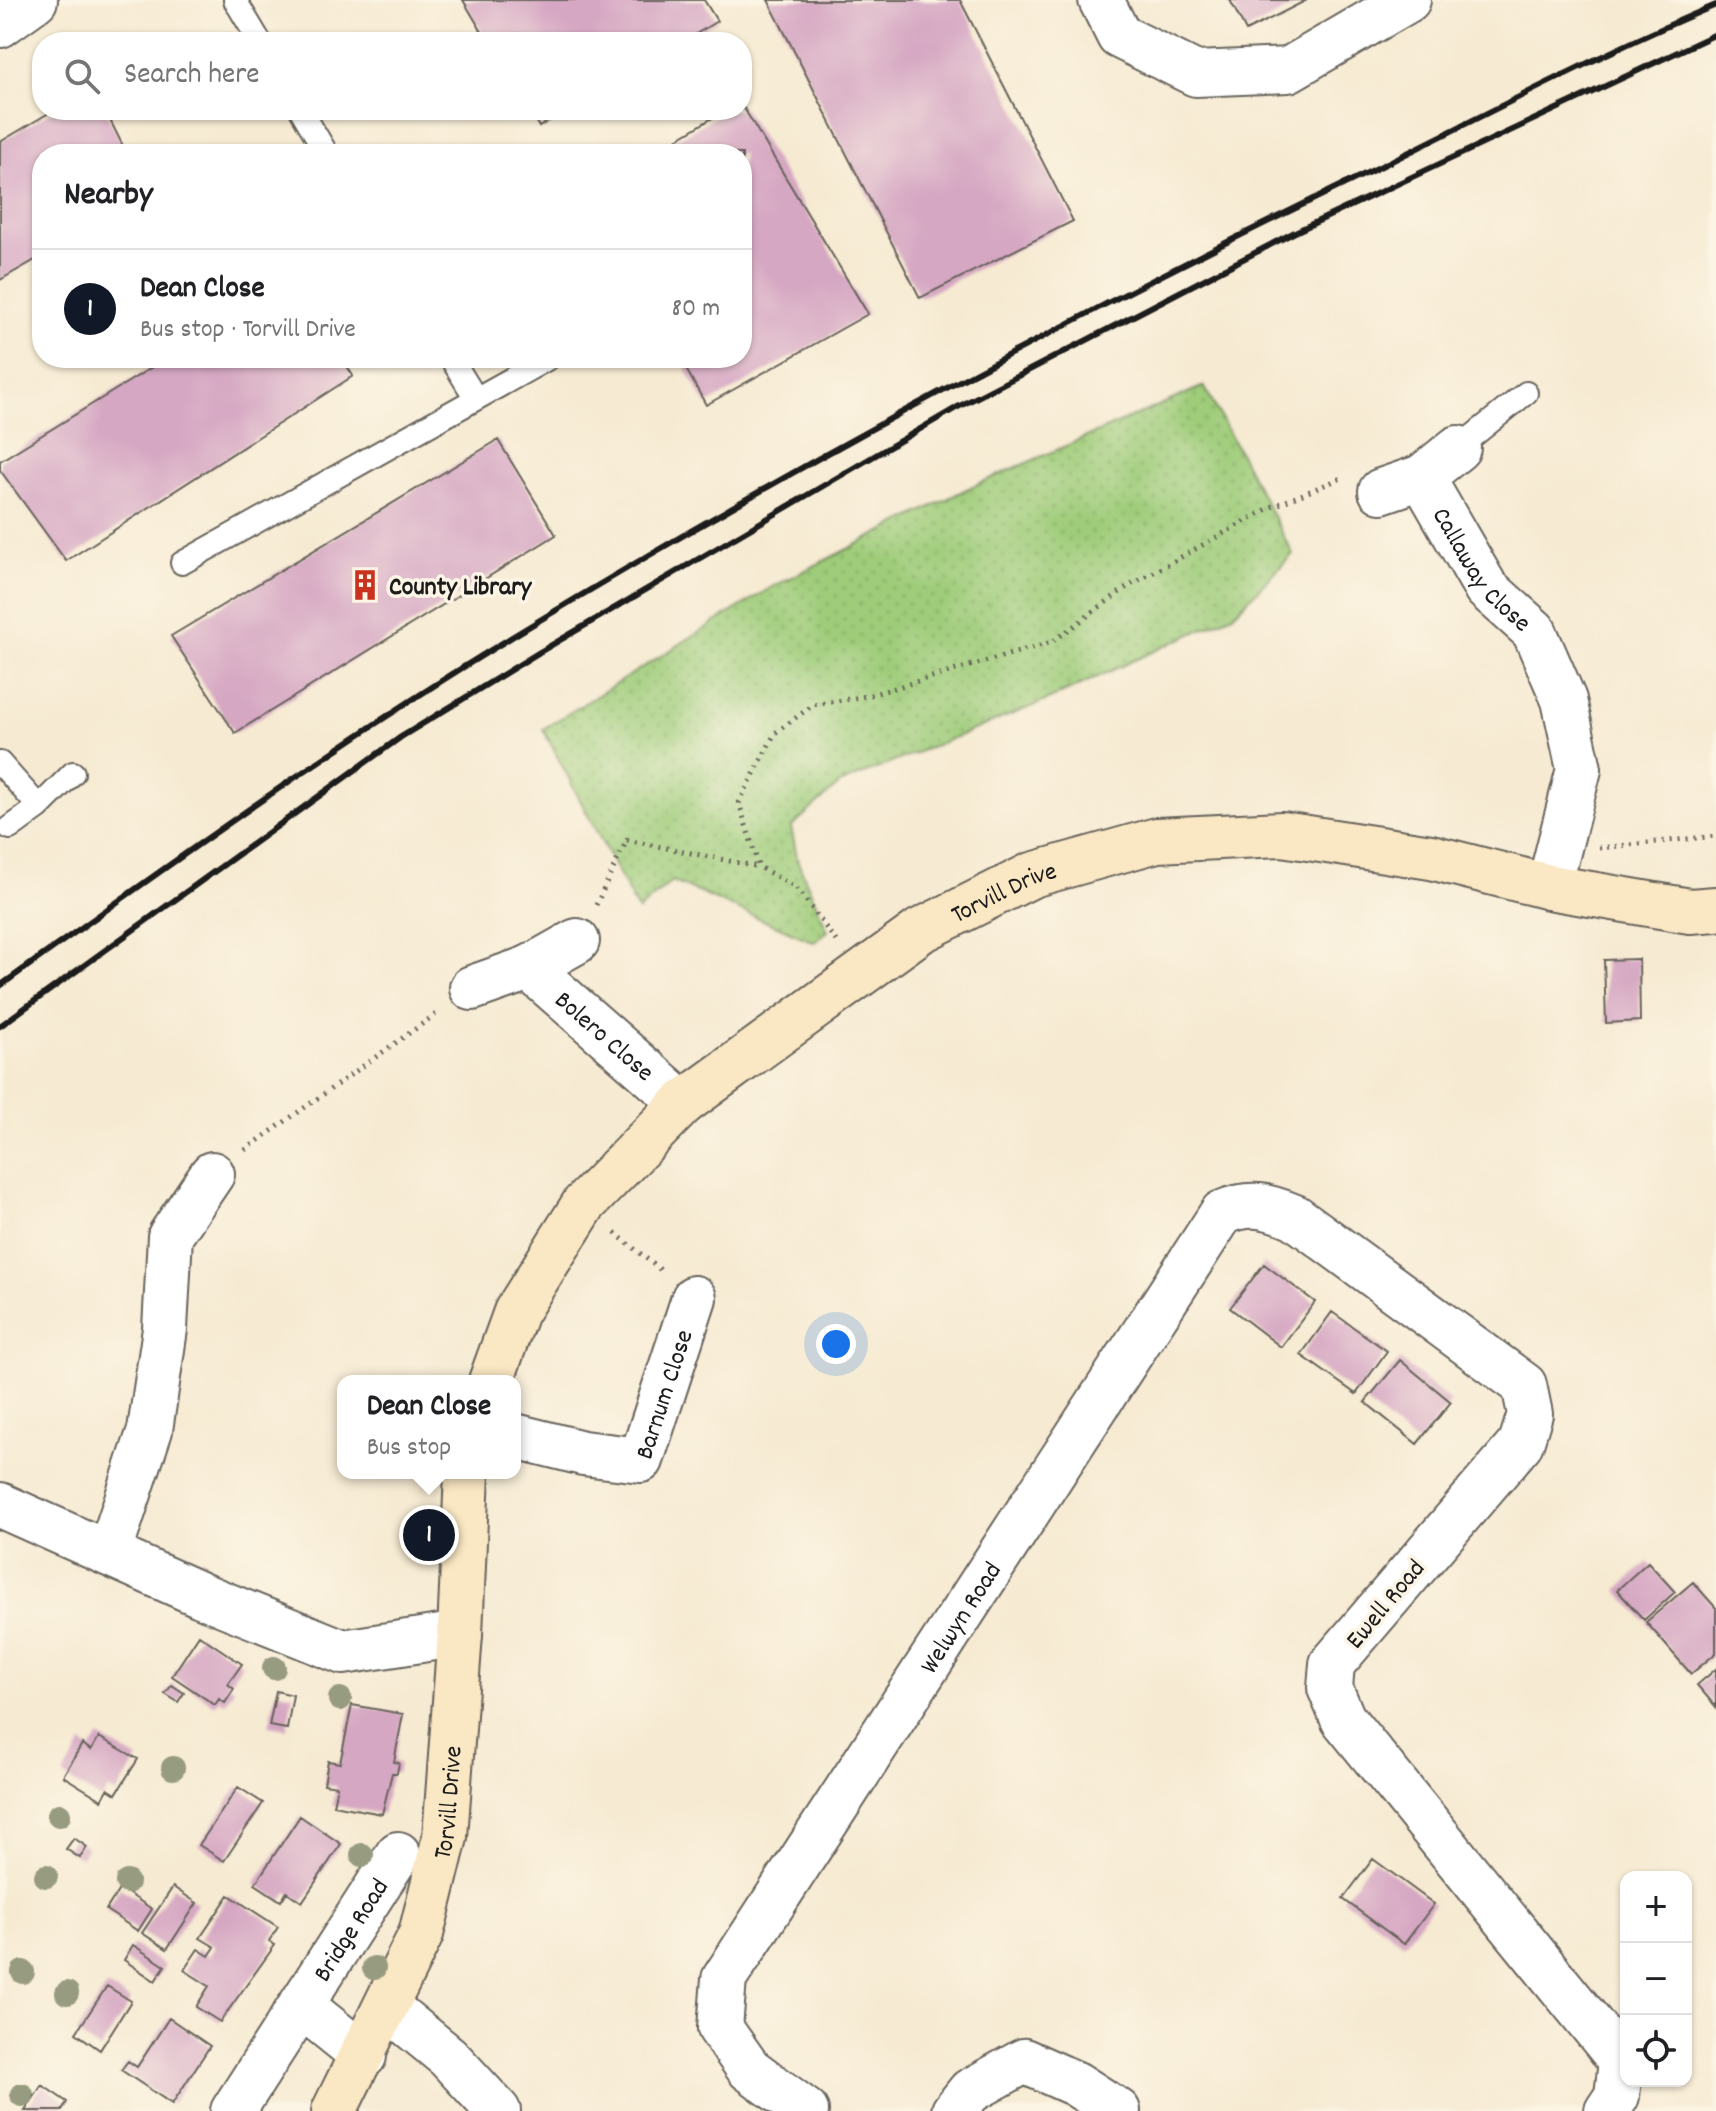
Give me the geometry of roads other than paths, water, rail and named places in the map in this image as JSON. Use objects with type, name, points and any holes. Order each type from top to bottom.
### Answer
[{"type":"street","points":[[0,25],[35,0]]},
{"type":"street","points":[[1101,0],[1119,36],[1196,74],[1288,70],[1408,0]]},
{"type":"street","name":"Callaway Close","points":[[1381,491],[1422,477],[1458,448]]},
{"type":"street","name":"Callaway Close","points":[[1422,477],[1486,588],[1534,631],[1564,700],[1579,769],[1554,870]]},
{"type":"street","name":"Torvill Drive","points":[[493,1375],[516,1312],[584,1204],[683,1103],[920,931],[1032,875],[1157,840],[1282,834],[1431,857],[1554,870],[1690,911],[1716,909]]},
{"type":"street","name":"Bolero Close","points":[[472,988],[529,968],[577,941]]},
{"type":"street","name":"Bolero Close","points":[[529,968],[683,1103]]},
{"type":"street","points":[[110,1551],[150,1430],[165,1329],[170,1236],[212,1174]]},
{"type":"street","name":"Ewell Road","points":[[1222,1213],[1245,1204],[1269,1206],[1295,1217],[1524,1385],[1530,1414],[1521,1443],[1332,1664],[1330,1688],[1343,1719],[1621,2061],[1617,2096],[1607,2111]]},
{"type":"street","name":"Welwyn Road","points":[[806,2111],[749,2069],[720,2028],[724,1979],[1222,1213]]},
{"type":"street","name":"Barnum Close","points":[[521,1438],[583,1453],[641,1460],[694,1298]]},
{"type":"street","name":"Torvill Drive","points":[[334,2111],[364,2056],[421,1934],[445,1837],[460,1634],[467,1479]]},
{"type":"street","points":[[0,1505],[110,1551],[201,1595],[343,1652],[460,1634]]},
{"type":"street","name":"Bridge Road","points":[[233,2111],[398,1854]]},
{"type":"street","name":"Bridge Road","points":[[302,2006],[364,2056]]},
{"type":"street","points":[[387,2007],[448,2057],[498,2111]]},
{"type":"street","points":[[954,2111],[970,2091],[1024,2061],[1076,2084],[1118,2111]]},
{"type":"lane","points":[[235,0],[254,32]]},
{"type":"lane","points":[[307,120],[321,144]]},
{"type":"lane","points":[[457,368],[475,397]]},
{"type":"lane","points":[[182,563],[530,368]]},
{"type":"lane","points":[[1458,448],[1526,393]]},
{"type":"lane","points":[[0,763],[39,807]]},
{"type":"lane","points":[[10,828],[39,807],[73,773]]},
{"type":"railway","points":[[0,986],[331,753],[466,665],[635,563],[941,391],[1148,282],[1580,67],[1716,5]]},
{"type":"railway","points":[[0,1026],[401,737],[956,408],[1295,232],[1716,34]]},
{"type":"place","name":"County Library","points":[[365,585]]},
{"type":"place","name":"Dean Close","points":[[429,1535]]}]
